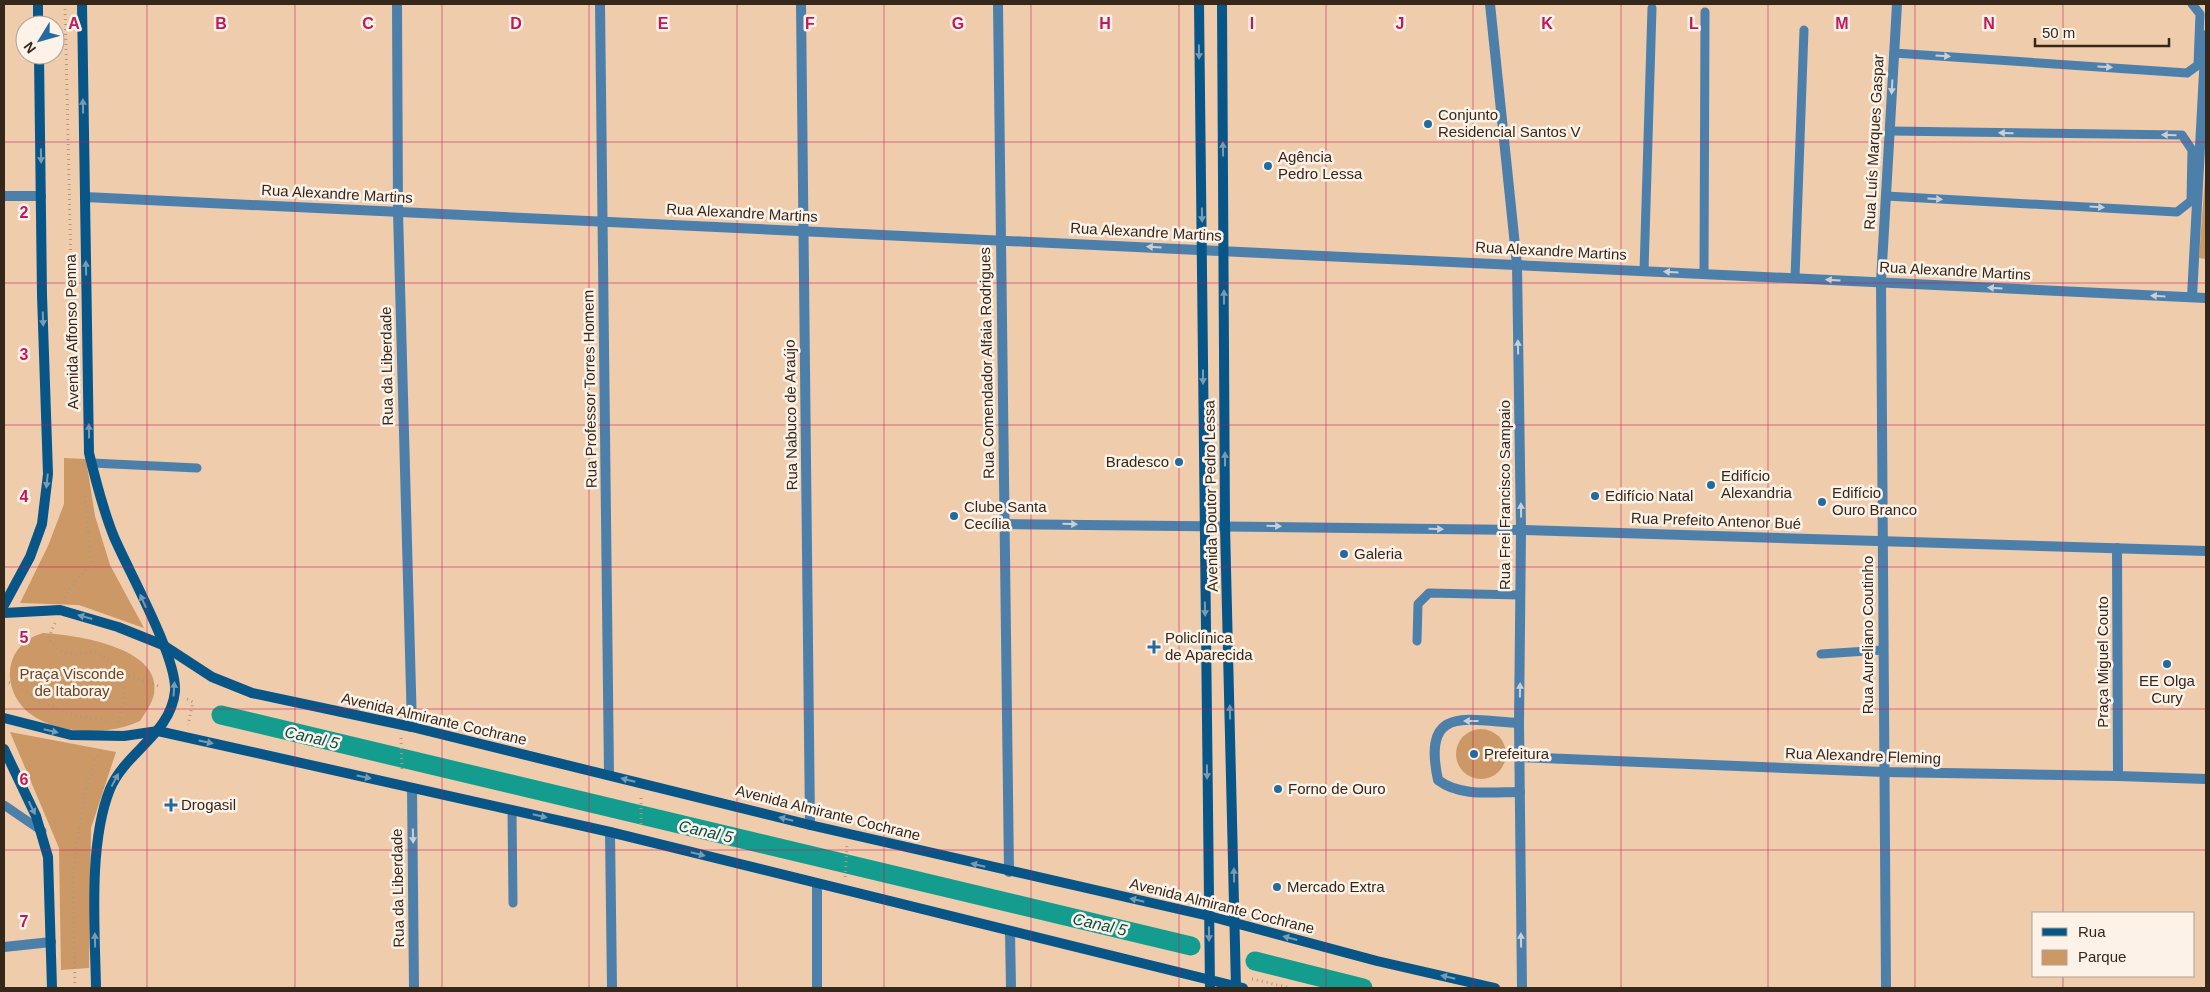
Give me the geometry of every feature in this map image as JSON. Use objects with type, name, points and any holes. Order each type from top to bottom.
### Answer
[{"type":"main road","name":"Avenida Affonso Penna","points":[[82,4],[89,454],[98,493],[113,535],[164,645],[175,678],[175,691]]},
{"type":"main road","name":"Avenida Doutor Pedro Lessa","points":[[1199,4],[1209,984]]},
{"type":"main road","name":"Avenida Doutor Pedro Lessa","points":[[1222,4],[1225,526],[1238,988]]},
{"type":"main road","points":[[4,605],[30,557],[42,524],[48,474],[39,65]]},
{"type":"main road","name":"Avenida Almirante Cochrane","points":[[4,613],[60,610],[118,627],[164,645],[212,676],[252,693],[412,727],[810,825],[1009,872],[1209,916],[1377,961],[1495,988]]},
{"type":"main road","points":[[96,988],[95,882],[97,848],[104,808],[117,775],[141,746],[158,731],[170,715],[175,691]]},
{"type":"main road","points":[[4,718],[71,735],[110,736],[158,731],[610,832],[1209,984],[1238,988]]},
{"type":"main road","points":[[4,749],[42,831],[48,857],[52,988]]},
{"type":"street","name":"Rua da Liberdade","points":[[397,4],[398,212],[412,727]]},
{"type":"street","name":"Rua Professor Torres Homem","points":[[600,4],[609,775]]},
{"type":"street","name":"Rua Nabuco de Araújo","points":[[801,4],[810,825]]},
{"type":"street","name":"Rua Comendador Alfaia Rodrigues","points":[[998,4],[1009,872]]},
{"type":"street","name":"Rua Frei Francisco Sampaio","points":[[1490,4],[1517,264],[1521,530],[1519,723],[1522,988]]},
{"type":"street","name":"Rua Luís Marques Gaspar","points":[[1882,282],[1897,4]]},
{"type":"street","points":[[2192,297],[2206,35]]},
{"type":"street","points":[[4,196],[41,196]]},
{"type":"street","name":"Rua Alexandre Martins","points":[[85,198],[1224,250],[2206,298]]},
{"type":"street","name":"Rua Aureliano Coutinho","points":[[1882,282],[1886,988]]},
{"type":"street","name":"Rua Prefeito Antenor Bué","points":[[1004,524],[1521,530],[2206,550]]},
{"type":"street","name":"Praça Miguel Couto","points":[[2117,548],[2118,776]]},
{"type":"street","points":[[1519,723],[1449,722],[1438,730],[1434,753],[1438,780],[1448,788],[1468,791],[1520,792]]},
{"type":"street","name":"Rua Alexandre Fleming","points":[[1520,757],[1884,772],[2118,776],[2206,780]]},
{"type":"street","name":"Rua da Liberdade","points":[[412,788],[414,988]]},
{"type":"street","points":[[610,832],[612,988]]},
{"type":"street","points":[[817,884],[817,988]]},
{"type":"street","points":[[1010,932],[1011,988]]},
{"type":"street","points":[[4,947],[51,942]]},
{"type":"lane","points":[[1894,53],[2187,73],[2198,65],[2200,14],[2192,4]]},
{"type":"lane","points":[[1644,271],[1652,8]]},
{"type":"lane","points":[[1704,12],[1704,274]]},
{"type":"lane","points":[[1795,278],[1804,30]]},
{"type":"lane","points":[[1886,196],[2177,212],[2191,201],[2192,150],[2182,135],[1890,131]]},
{"type":"lane","points":[[92,463],[197,468]]},
{"type":"lane","points":[[1417,641],[1418,604],[1429,593],[1520,595]]},
{"type":"lane","points":[[1821,654],[1883,650]]},
{"type":"lane","points":[[4,805],[12,813],[42,831]]},
{"type":"lane","points":[[512,810],[513,903]]},
{"type":"path","points":[[91,564],[69,589],[48,639],[58,651],[71,654],[97,652],[124,674],[175,691],[193,702],[187,724],[196,726]]},
{"type":"path","points":[[75,988],[73,871],[84,797],[95,760],[119,722],[125,697],[124,674]]},
{"type":"path","points":[[4,681],[13,683],[39,701],[74,716],[119,722]]},
{"type":"path","points":[[393,770],[402,773],[401,730]]},
{"type":"path","points":[[641,796],[641,829]]},
{"type":"path","points":[[845,878],[847,840]]},
{"type":"green space","points":[[2206,177],[2206,259],[2199,258]]},
{"type":"green space","name":"Praça Visconde de Itaboray","points":[[64,458],[86,459],[95,516],[110,565],[144,628],[79,605],[20,603],[48,546],[64,504]]},
{"type":"green space","name":"Praça Visconde de Itaboray","points":[[43,633],[95,641],[131,655],[145,665],[153,678],[154,694],[150,705],[140,721],[114,729],[83,731],[54,726],[29,713],[13,692],[10,668],[20,647],[30,639]]},
{"type":"green space","points":[[1481,729],[1491,731],[1499,736],[1504,744],[1506,754],[1504,764],[1499,772],[1491,777],[1481,779],[1471,777],[1463,772],[1458,764],[1456,754],[1458,744],[1463,736],[1471,731]]},
{"type":"green space","name":"Praça Visconde de Itaboray","points":[[10,732],[116,752],[91,828],[89,968],[61,970],[59,848]]},
{"type":"waterway","name":"Canal 5","points":[[221,715],[1191,946]]},
{"type":"waterway","name":"Canal 5","points":[[1255,961],[1363,988]]},
{"type":"place","name":"Conjunto Residencial Santos V","points":[[1428,124]]},
{"type":"place","name":"Agência Pedro Lessa","points":[[1268,166]]},
{"type":"place","name":"Bradesco","points":[[1179,462]]},
{"type":"place","name":"Edifício Alexandria","points":[[1711,485]]},
{"type":"place","name":"Edifício Natal","points":[[1595,496]]},
{"type":"place","name":"Edifício Ouro Branco","points":[[1822,502]]},
{"type":"place","name":"Clube Santa Cecília","points":[[954,516]]},
{"type":"place","name":"Galeria","points":[[1344,554]]},
{"type":"place","name":"Policlínica de Aparecida","points":[[1154,647]]},
{"type":"place","name":"EE Olga Cury","points":[[2167,664]]},
{"type":"place","name":"Prefeitura","points":[[1474,754]]},
{"type":"place","name":"Forno de Ouro","points":[[1278,789]]},
{"type":"place","name":"Drogasil","points":[[171,805]]},
{"type":"place","name":"Mercado Extra","points":[[1277,887]]}]
